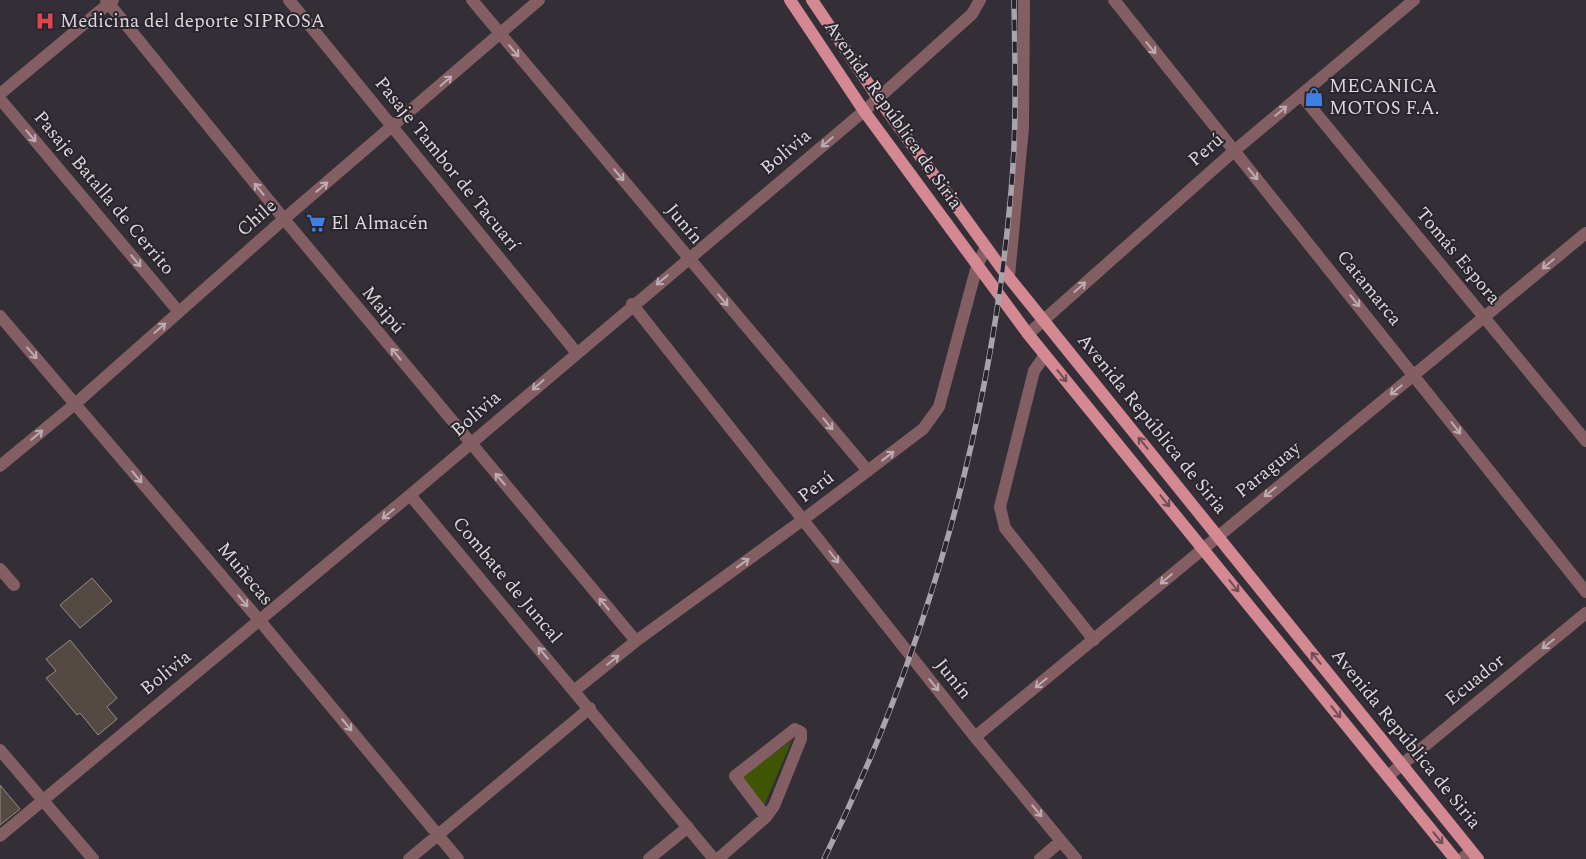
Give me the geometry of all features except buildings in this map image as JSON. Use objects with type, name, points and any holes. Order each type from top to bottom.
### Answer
[{"type":"main road","name":"Avenida República de Siria","points":[[790,0],[864,110],[1028,334],[1455,859]]},
{"type":"main road","name":"Avenida República de Siria","points":[[812,0],[878,98],[986,247],[1402,764],[1470,856]]},
{"type":"street","name":"Pasaje Tambor de Tacuarí","points":[[289,0],[576,352]]},
{"type":"street","name":"Junín","points":[[472,0],[868,472]]},
{"type":"street","name":"Chile","points":[[0,466],[75,404],[284,219],[539,0]]},
{"type":"street","name":"Bolivia","points":[[0,836],[42,799],[260,621],[410,495],[632,304],[864,110],[972,14],[980,0]]},
{"type":"street","points":[[1009,276],[1023,128],[1024,0]]},
{"type":"street","name":"Perú","points":[[1028,334],[1234,151],[1414,0]]},
{"type":"street","points":[[0,94],[109,1]]},
{"type":"street","name":"Maipú","points":[[109,1],[284,219],[636,641]]},
{"type":"street","name":"Catamarca","points":[[1117,5],[1586,592]]},
{"type":"street","name":"Tomás Espora","points":[[1301,95],[1586,441]]},
{"type":"street","name":"Pasaje Batalla de Cerrito","points":[[0,99],[179,312]]},
{"type":"street","name":"Paraguay","points":[[975,737],[1586,233]]},
{"type":"street","name":"Perú","points":[[575,690],[636,641],[868,472],[923,429],[939,407],[977,266],[986,247]]},
{"type":"street","points":[[632,304],[804,519]]},
{"type":"street","name":"Muñecas","points":[[0,316],[260,621],[458,859]]},
{"type":"street","points":[[1045,355],[1034,371],[1000,507],[1005,528],[1094,640]]},
{"type":"street","name":"Combate de Juncal","points":[[410,495],[575,690]]},
{"type":"street","name":"Junín","points":[[804,519],[975,737],[1076,859]]},
{"type":"street","points":[[0,568],[14,585]]},
{"type":"street","name":"Ecuador","points":[[1388,776],[1586,614]]},
{"type":"street","points":[[575,690],[714,859]]},
{"type":"street","points":[[409,859],[590,708]]},
{"type":"street","points":[[718,859],[766,817],[774,806],[802,739],[801,732],[795,729],[735,776],[766,817]]},
{"type":"street","points":[[0,750],[93,859]]},
{"type":"street","points":[[649,859],[688,828]]},
{"type":"street","points":[[1040,859],[1061,840]]},
{"type":"green space","points":[[792,740],[763,808],[742,777]]},
{"type":"railway","points":[[824,859],[861,780],[894,700],[949,534],[970,450],[988,364],[1011,192],[1015,120],[1014,0]]},
{"type":"place","name":"Medicina del deporte SIPROSA","points":[[45,21]]},
{"type":"place","name":"MECANICA MOTOS F.A.","points":[[1314,97]]},
{"type":"place","name":"El Almacén","points":[[316,223]]}]
